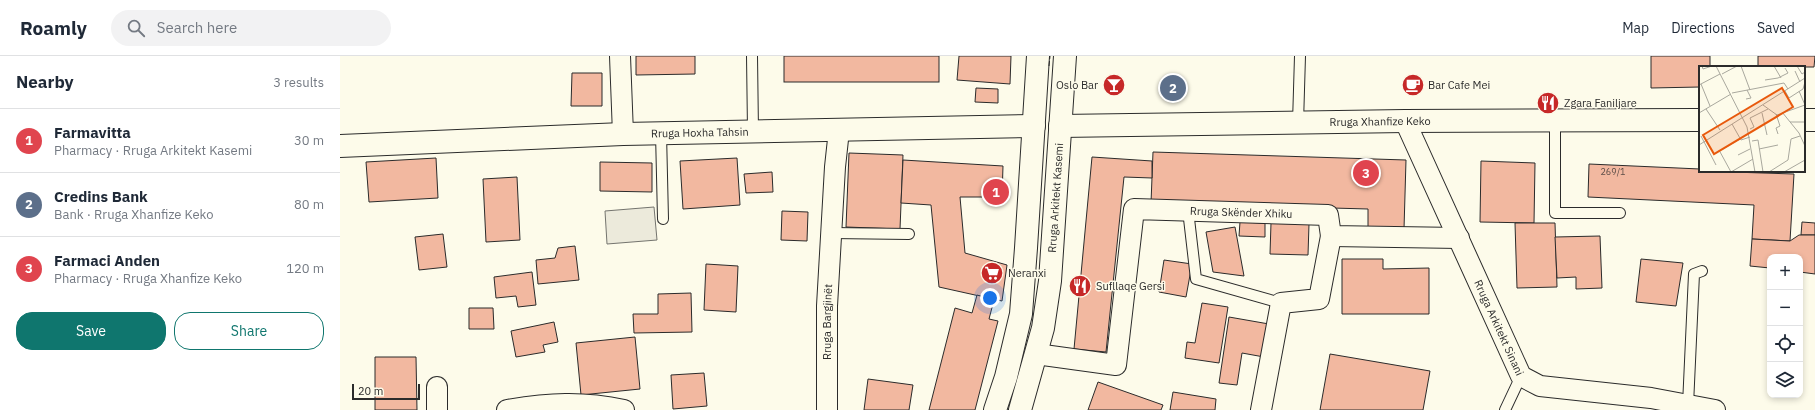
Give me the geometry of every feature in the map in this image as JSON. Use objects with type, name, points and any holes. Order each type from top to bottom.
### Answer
[{"type":"main road","points":[[995,410],[1006,377],[1020,314],[1038,56]]},
{"type":"main road","name":"Rruga Arkitekt Kasemi","points":[[1020,410],[1043,328],[1050,281],[1065,56]]},
{"type":"main road","name":"Rruga Xhanfize Keko","points":[[1060,126],[1405,121],[1699,120]]},
{"type":"main road","name":"Rruga Hoxha Tahsin","points":[[340,146],[623,134],[1060,126]]},
{"type":"street","points":[[620,56],[623,134]]},
{"type":"street","name":"Rruga Arkitekt Sinani","points":[[1405,121],[1521,376],[1540,386],[1626,403],[1688,404],[1715,410]]},
{"type":"street","name":"Rruga Bargjinët","points":[[827,410],[827,306],[835,167],[839,130]]},
{"type":"street","name":"Rruga Skënder Xhiku","points":[[1036,354],[1116,365],[1134,209],[1328,215],[1330,236],[1319,299],[1281,303]]},
{"type":"street","points":[[1330,236],[1458,238]]},
{"type":"street","points":[[1261,410],[1281,303]]},
{"type":"street","points":[[437,387],[437,410]]},
{"type":"street","points":[[507,410],[543,404],[578,403],[624,410]]},
{"type":"lane","points":[[752,56],[753,131]]},
{"type":"lane","points":[[1298,123],[1300,56]]},
{"type":"lane","points":[[1555,121],[1555,213],[1620,213]]},
{"type":"lane","points":[[661,133],[663,219]]},
{"type":"lane","points":[[1188,210],[1196,279],[1281,303]]},
{"type":"lane","points":[[832,233],[909,234]]},
{"type":"lane","points":[[1688,404],[1694,274],[1702,270]]},
{"type":"lane","points":[[1505,410],[1521,376]]},
{"type":"shaded area","points":[[654,207],[657,240],[607,244],[605,211]]},
{"type":"building","points":[[636,56],[695,56],[695,74],[636,75]]},
{"type":"building","points":[[784,56],[939,56],[939,82],[784,82]]},
{"type":"building","points":[[959,56],[1011,56],[1010,84],[957,80]]},
{"type":"building","points":[[1651,56],[1710,56],[1710,66],[1699,66],[1699,87],[1651,88]]},
{"type":"building","points":[[1758,56],[1815,56],[1814,67],[1758,66]]},
{"type":"building","points":[[572,73],[602,73],[602,106],[571,106]]},
{"type":"building","points":[[976,88],[998,89],[998,103],[975,102]]},
{"type":"building","points":[[1153,152],[1406,160],[1404,229],[1368,228],[1368,209],[1151,203]]},
{"type":"building","points":[[849,153],[903,155],[900,229],[846,227]]},
{"type":"building","points":[[1092,157],[1152,161],[1152,178],[1124,177],[1106,352],[1074,349]]},
{"type":"building","points":[[436,158],[438,198],[369,202],[366,162]]},
{"type":"building","points":[[737,158],[740,205],[683,209],[680,161]]},
{"type":"building","points":[[903,160],[1003,166],[1002,197],[960,197],[965,253],[1007,265],[1002,301],[939,287],[931,205],[901,203]]},
{"type":"building","points":[[1481,161],[1535,163],[1534,223],[1480,222]]},
{"type":"building","points":[[600,162],[652,163],[652,192],[600,191]]},
{"type":"building","points":[[1589,164],[1699,169],[1699,172],[1794,174],[1790,241],[1752,239],[1754,205],[1588,197]]},
{"type":"building","points":[[772,172],[773,192],[746,193],[744,174]]},
{"type":"building","points":[[517,177],[520,240],[486,242],[483,179]]},
{"type":"building","points":[[782,211],[808,212],[807,241],[781,240]]},
{"type":"building","points":[[1240,222],[1265,223],[1265,237],[1239,236]]},
{"type":"building","points":[[1802,222],[1815,223],[1815,235],[1801,235]]},
{"type":"building","points":[[1271,223],[1309,224],[1308,255],[1270,254]]},
{"type":"building","points":[[1515,223],[1555,223],[1557,287],[1517,288]]},
{"type":"building","points":[[1235,227],[1244,276],[1213,272],[1206,232]]},
{"type":"building","points":[[443,234],[447,267],[419,270],[415,237]]},
{"type":"building","points":[[1799,235],[1815,235],[1815,274],[1803,272],[1803,254],[1767,254],[1767,268],[1750,266],[1752,239],[1790,241]]},
{"type":"building","points":[[1600,236],[1602,288],[1576,289],[1576,277],[1557,278],[1555,237]]},
{"type":"building","points":[[575,246],[579,280],[538,284],[536,260],[555,258],[558,248]]},
{"type":"building","points":[[1342,259],[1383,259],[1383,269],[1429,268],[1429,314],[1342,314]]},
{"type":"building","points":[[1641,259],[1683,263],[1676,306],[1636,302]]},
{"type":"building","points":[[1164,260],[1192,264],[1186,297],[1159,292]]},
{"type":"building","points":[[706,264],[738,266],[736,312],[704,310]]},
{"type":"building","points":[[532,272],[536,305],[518,307],[516,296],[496,298],[494,277]]},
{"type":"building","points":[[691,293],[692,332],[634,333],[633,314],[658,314],[658,294]]},
{"type":"building","points":[[977,295],[994,300],[989,319],[998,321],[975,410],[929,410],[955,308],[972,313]]},
{"type":"building","points":[[1202,303],[1228,307],[1219,363],[1185,358],[1187,342],[1195,343]]},
{"type":"building","points":[[469,308],[493,308],[494,329],[469,329]]},
{"type":"building","points":[[1229,317],[1269,324],[1264,357],[1242,353],[1237,385],[1219,383]]},
{"type":"building","points":[[554,322],[558,342],[543,345],[545,352],[516,357],[511,331]]},
{"type":"building","points":[[635,337],[640,389],[581,395],[576,343]]},
{"type":"building","points":[[1330,354],[1430,371],[1423,410],[1320,410]]},
{"type":"building","points":[[375,357],[416,357],[417,410],[375,410]]},
{"type":"building","points":[[704,373],[707,406],[673,409],[671,375]]},
{"type":"building","points":[[868,379],[913,385],[909,410],[864,410]]},
{"type":"building","points":[[1098,382],[1163,405],[1161,410],[1088,410]]},
{"type":"building","points":[[1173,392],[1216,399],[1215,410],[1170,410]]},
{"type":"fence","points":[[1049,66],[1050,56]]},
{"type":"place","name":"Oslo Bar","points":[[1114,85]]},
{"type":"place","name":"Bar Cafe Mei","points":[[1413,85]]},
{"type":"place","name":"Credins Bank","points":[[1173,88]]},
{"type":"place","name":"Zgara Faniljare","points":[[1548,103]]},
{"type":"place","name":"Farmaci Anden","points":[[1366,173]]},
{"type":"place","name":"Farmavitta","points":[[996,192]]},
{"type":"place","name":"Neranxi","points":[[992,273]]},
{"type":"place","name":"Sufllaqe Gersi","points":[[1080,286]]}]
